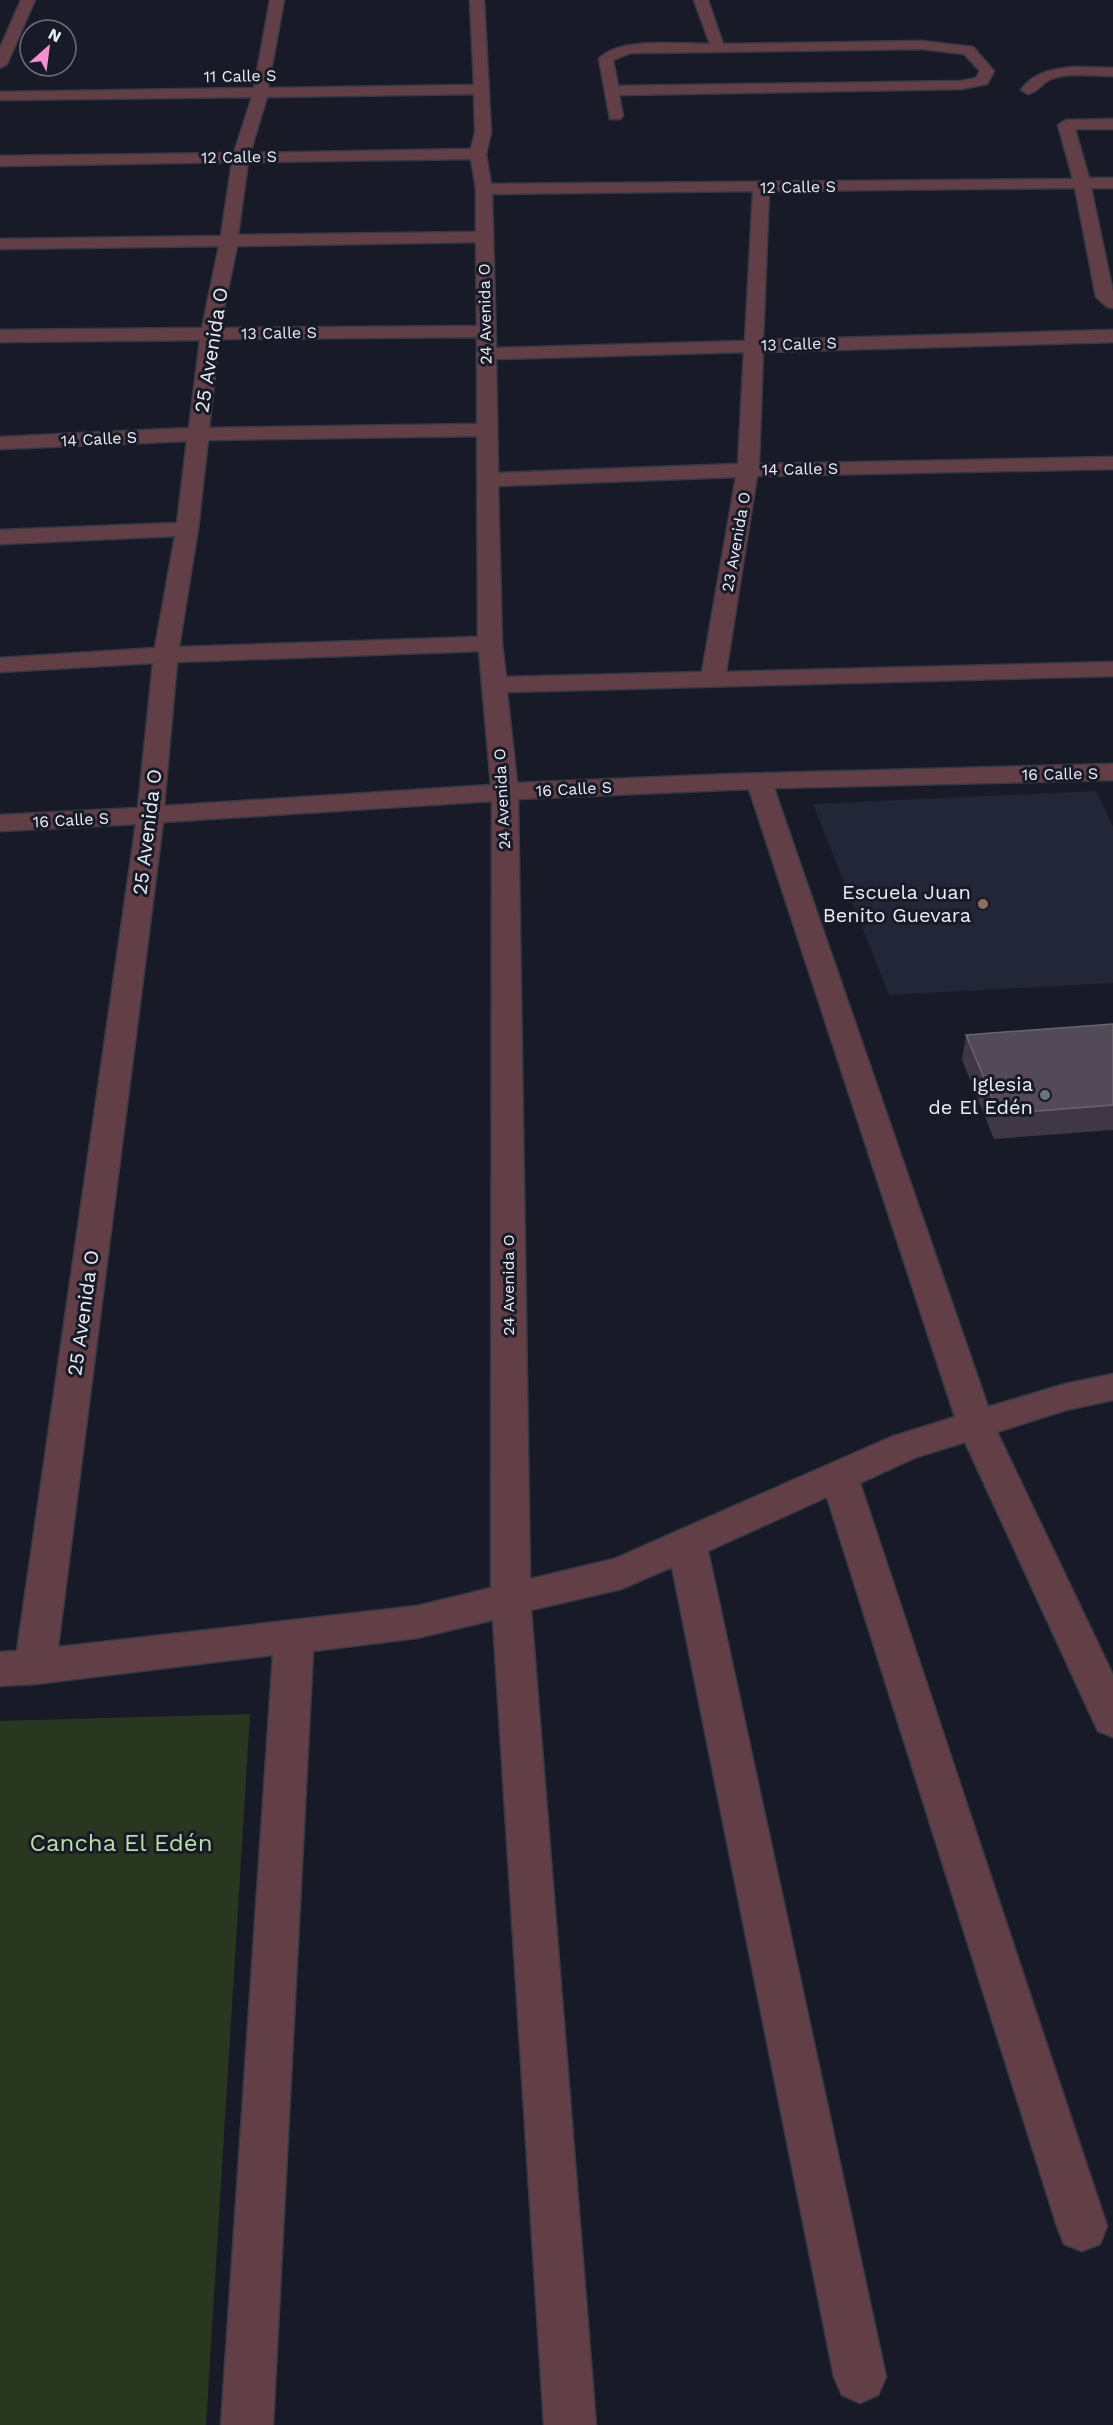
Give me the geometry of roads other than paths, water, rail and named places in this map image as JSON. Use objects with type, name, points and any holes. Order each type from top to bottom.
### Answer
[{"type":"street","points":[[0,64],[28,0]]},
{"type":"street","name":"25 Avenida O","points":[[18,1668],[150,816],[166,655],[187,530],[210,334],[229,241],[242,157],[260,94],[277,0]]},
{"type":"street","name":"24 Avenida O","points":[[477,0],[483,132],[478,154],[484,189],[490,644],[505,792],[511,1600],[570,2425]]},
{"type":"street","points":[[701,0],[717,48]]},
{"type":"street","points":[[612,91],[961,85],[982,81],[987,72],[968,50],[922,45],[629,49],[606,59],[615,116]]},
{"type":"street","points":[[1028,90],[1038,79],[1052,75],[1071,72],[1113,72]]},
{"type":"street","name":"11 Calle S","points":[[0,96],[481,89]]},
{"type":"street","points":[[1112,126],[1066,125],[1082,183],[1096,216],[1106,297],[1113,303]]},
{"type":"street","name":"12 Calle S","points":[[0,161],[478,154]]},
{"type":"street","name":"12 Calle S","points":[[484,189],[1113,183]]},
{"type":"street","name":"23 Avenida O","points":[[712,679],[748,470],[761,187]]},
{"type":"street","points":[[0,244],[484,237]]},
{"type":"street","name":"13 Calle S","points":[[0,336],[210,334],[486,342],[755,346],[1113,336]]},
{"type":"street","name":"14 Calle S","points":[[0,443],[198,434],[487,430]]},
{"type":"street","name":"14 Calle S","points":[[488,480],[748,470],[1113,464]]},
{"type":"street","points":[[0,537],[187,530]]},
{"type":"street","points":[[0,664],[166,655],[490,644]]},
{"type":"street","points":[[493,685],[1113,669]]},
{"type":"street","name":"16 Calle S","points":[[0,823],[150,816],[505,792],[759,781],[1113,772]]},
{"type":"street","points":[[759,781],[976,1425],[1113,1719]]},
{"type":"street","points":[[18,1668],[417,1623],[621,1573],[904,1447],[1065,1397],[1113,1387]]},
{"type":"street","points":[[839,1476],[1082,2226]]},
{"type":"street","points":[[687,1544],[860,2377]]},
{"type":"street","points":[[247,2425],[294,1637]]},
{"type":"place","name":"Escuela Juan Benito Guevara","points":[[983,904]]},
{"type":"place","name":"Iglesia de El Edén","points":[[1045,1095]]},
{"type":"park label","name":"Cancha El Edén","points":[[121,1843]]}]
